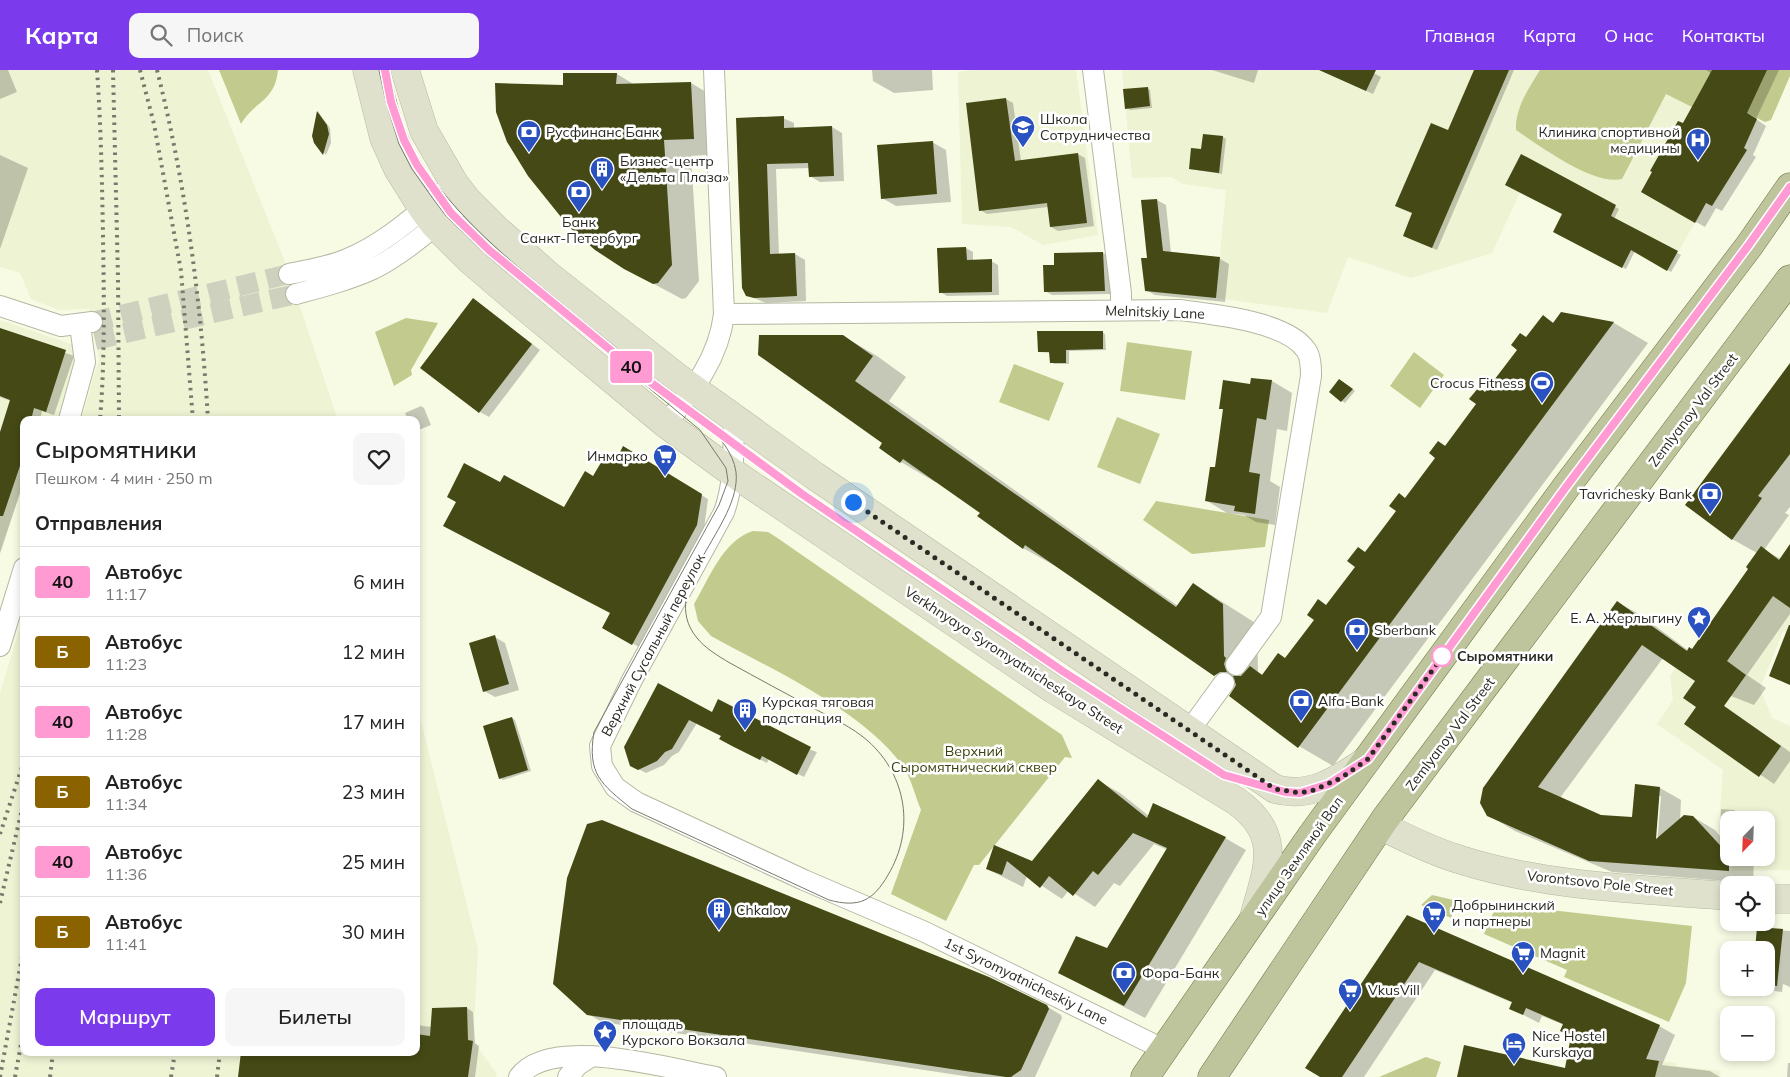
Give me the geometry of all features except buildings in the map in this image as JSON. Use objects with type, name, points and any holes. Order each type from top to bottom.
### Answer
[{"type":"main road","name":"Verkhnyaya Syromyatnicheskaya Street","points":[[367,70],[384,138],[398,169],[427,223],[477,266],[666,424],[732,472],[1053,689],[1246,808],[1263,827],[1269,851],[1268,865],[1253,922]]},
{"type":"main road","points":[[405,70],[424,131],[460,191],[548,275],[734,419],[1275,789],[1300,793],[1329,784],[1368,759]]},
{"type":"main road","name":"улица Земляной Вал","points":[[1253,922],[1368,759],[1566,487],[1748,246],[1790,187]]},
{"type":"main road","name":"Zemlyanoy Val Street","points":[[1212,1077],[1381,826],[1790,279]]},
{"type":"main road","name":"Vorontsovo Pole Street","points":[[1381,826],[1457,859],[1513,873],[1568,882],[1720,895]]},
{"type":"main road","points":[[1775,899],[1790,899]]},
{"type":"main road","points":[[1145,1077],[1253,922]]},
{"type":"street","points":[[666,424],[706,370],[717,345],[724,314],[714,70]]},
{"type":"street","points":[[1093,70],[1121,293],[1121,310]]},
{"type":"street","points":[[296,294],[331,284],[374,268],[427,223],[460,191]]},
{"type":"street","points":[[289,274],[344,261],[388,236],[427,223]]},
{"type":"street","points":[[0,306],[88,333],[83,374],[70,416]]},
{"type":"street","name":"Melnitskiy Lane","points":[[724,314],[1179,310],[1217,314],[1248,321],[1274,328],[1296,340],[1306,350],[1311,376],[1271,617],[1236,665]]},
{"type":"street","name":"Верхний Сусальный переулок","points":[[734,419],[732,472],[729,498],[724,512],[614,713],[600,746],[602,766],[616,787],[636,802],[804,880],[889,915]]},
{"type":"street","points":[[0,646],[20,581]]},
{"type":"street","points":[[1189,731],[1224,682]]},
{"type":"street","name":"1st Syromyatnicheskiy Lane","points":[[889,915],[1029,981],[1163,1049]]},
{"type":"street","points":[[568,1077],[578,1065],[592,1056]]},
{"type":"street","points":[[519,1077],[525,1069],[543,1059],[592,1056],[716,1077]]},
{"type":"shaded area","points":[[0,70],[208,70],[284,259],[337,416],[82,416],[99,359],[89,309],[59,310],[31,299],[20,273],[0,267]]},
{"type":"shaded area","name":"Школа Сотрудничества","points":[[972,70],[1076,70],[1098,235],[1043,245],[1011,227],[962,224],[958,72]]},
{"type":"shaded area","points":[[1122,70],[1767,70],[1747,112],[1757,119],[1744,148],[1747,150],[1712,206],[1706,203],[1667,271],[1520,192],[1492,253],[1411,278],[1348,257],[1327,313],[1216,298],[1226,190],[1183,184],[1171,177],[1132,178]]},
{"type":"shaded area","points":[[0,320],[80,347],[60,416],[20,416],[20,493],[0,555]]},
{"type":"shaded area","points":[[1790,545],[1790,634],[1783,631],[1760,688],[1772,718],[1790,726],[1790,870],[1732,871],[1732,866],[1775,866],[1775,811],[1720,811],[1723,770],[1657,724],[1673,700],[1670,676],[1689,647],[1692,649],[1748,569],[1746,567],[1761,546],[1779,559]]},
{"type":"shaded area","points":[[20,627],[20,1056],[420,1056],[420,717],[478,949],[473,1041],[497,1074],[496,1077],[0,1077],[0,693]]},
{"type":"shaded area","points":[[1720,813],[1720,856],[1717,856]]},
{"type":"shaded area","points":[[1647,1059],[1676,1063],[1677,1066],[1721,1071],[1720,1077],[1624,1077],[1643,1076]]},
{"type":"green space","points":[[219,70],[278,70],[273,89],[246,116],[241,124]]},
{"type":"green space","points":[[1540,70],[1790,70],[1790,76],[1771,120],[1765,122],[1747,113],[1692,107],[1666,94],[1622,179],[1610,180],[1582,171],[1516,130],[1520,106]]},
{"type":"green space","points":[[406,318],[438,323],[411,370],[412,375],[394,386],[375,332]]},
{"type":"green space","points":[[1127,342],[1192,351],[1185,400],[1120,391]]},
{"type":"green space","points":[[1414,352],[1444,375],[1420,408],[1390,386]]},
{"type":"green space","points":[[1014,364],[1064,383],[1049,421],[999,402]]},
{"type":"green space","points":[[1117,417],[1160,434],[1140,484],[1097,467]]},
{"type":"green space","points":[[1156,501],[1269,520],[1265,547],[1192,554],[1143,520]]},
{"type":"green space","name":"Верхний Сыромятнический сквер","points":[[753,531],[768,532],[776,537],[1062,735],[1072,758],[1065,757],[979,865],[974,865],[946,921],[891,894],[921,810],[902,765],[885,745],[864,726],[840,709],[814,692],[711,636],[698,621],[694,604],[711,572],[725,551],[733,543]]},
{"type":"green space","points":[[1432,895],[1458,901],[1451,918],[1421,905]]},
{"type":"green space","points":[[1497,904],[1692,926],[1686,983],[1669,1022],[1564,977],[1567,970],[1484,934]]},
{"type":"green space","points":[[1426,1057],[1441,1062],[1436,1077],[1379,1077]]},
{"type":"tunnel","points":[[92,322],[289,274]]},
{"type":"tunnel","points":[[95,340],[296,294]]},
{"type":"tram line","points":[[379,70],[386,102],[399,144],[412,169],[446,216],[486,254],[700,430],[726,468],[728,481],[719,505],[594,732],[593,758],[599,777],[612,792],[632,809],[829,900],[849,903],[864,900],[871,896],[877,891],[888,875],[902,840],[903,804],[899,787],[891,770],[881,755],[855,731],[712,652],[697,638],[687,618],[686,598],[692,577],[727,514],[734,493],[736,472],[732,457],[706,420],[521,270],[467,220],[451,202],[435,183],[415,152],[405,129],[389,70]]},
{"type":"railway","points":[[97,70],[104,283],[100,416]]},
{"type":"railway","points":[[113,70],[119,416]]},
{"type":"railway","points":[[140,70],[154,124],[181,271],[193,416]]},
{"type":"railway","points":[[157,70],[176,157],[191,244],[208,416]]},
{"type":"railway","points":[[0,834],[20,773]]},
{"type":"railway","points":[[0,903],[20,818]]},
{"type":"railway","points":[[0,1077],[20,968]]},
{"type":"railway","points":[[15,1077],[20,1050]]},
{"type":"railway","points":[[50,1077],[53,1056]]},
{"type":"railway","points":[[171,1077],[174,1056]]},
{"type":"railway","points":[[217,1077],[220,1056]]},
{"type":"bus line","name":"40","points":[[385,70],[391,102],[404,140],[417,165],[451,213],[489,250],[642,376],[802,494],[1064,672],[1224,775],[1285,792],[1300,793],[1314,790],[1341,778],[1368,759],[1566,487],[1748,246],[1790,187]]},
{"type":"place","name":"Школа Сотрудничества","points":[[1023,148]]},
{"type":"place","name":"Русфинанс Банк","points":[[529,153]]},
{"type":"place","name":"Клиника спортивной медицины","points":[[1698,161]]},
{"type":"place","name":"Бизнес-центр «Дельта Плаза»","points":[[602,190]]},
{"type":"place","name":"Банк Санкт-Петербург","points":[[579,213]]},
{"type":"place","name":"Crocus Fitness","points":[[1542,404]]},
{"type":"place","name":"Инмарко","points":[[665,477]]},
{"type":"place","name":"Tavrichesky Bank","points":[[1710,515]]},
{"type":"place","name":"Е. А. Жерлыгину","points":[[1699,639]]},
{"type":"place","name":"Sberbank","points":[[1357,651]]},
{"type":"place","name":"Сыромятники","points":[[1442,656]]},
{"type":"place","name":"Alfa-Bank","points":[[1301,722]]},
{"type":"place","name":"Курская тяговая подстанция","points":[[745,731]]},
{"type":"place","name":"Chkalov","points":[[719,931]]},
{"type":"place","name":"Добрынинский и партнеры","points":[[1434,934]]},
{"type":"place","name":"Magnit","points":[[1523,974]]},
{"type":"place","name":"Фора-Банк","points":[[1124,994]]},
{"type":"place","name":"VkusVill","points":[[1350,1011]]},
{"type":"place","name":"площадь Курского Вокзала","points":[[605,1053]]},
{"type":"place","name":"Nice Hostel Kurskaya","points":[[1514,1065]]},
{"type":"route","points":[[853,502],[1275,789],[1285,792],[1300,793],[1314,790],[1341,778],[1368,759],[1445,653],[1442,656]]}]
